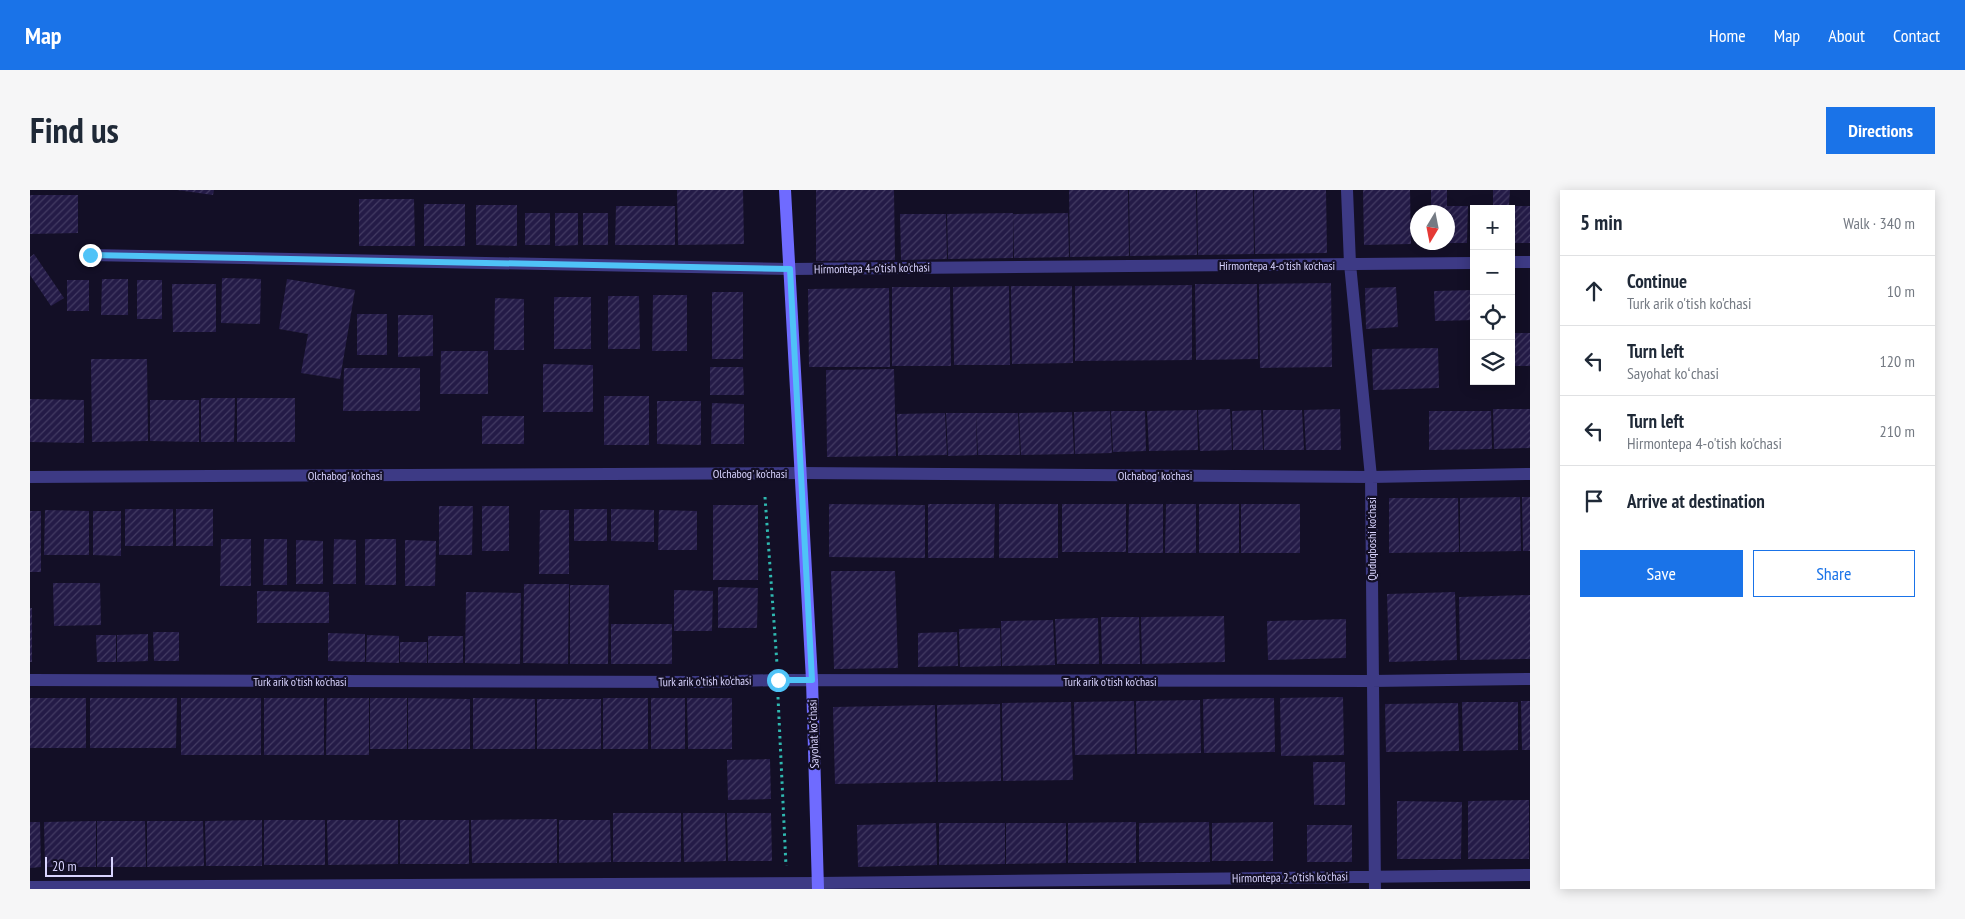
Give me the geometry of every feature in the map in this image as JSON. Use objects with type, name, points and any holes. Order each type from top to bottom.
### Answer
[{"type":"street","name":"Sayohat koʻchasi","points":[[785,190],[812,680],[818,886]]},
{"type":"street","name":"Quduqboshi ko'chasi","points":[[1347,190],[1350,264],[1371,477],[1371,681],[1375,889]]},
{"type":"street","name":"Hirmontepa 4-o'tish ko'chasi","points":[[90,255],[790,269],[1470,263]]},
{"type":"street","points":[[1515,262],[1530,262]]},
{"type":"street","name":"Olchabog' ko'chasi","points":[[30,477],[800,473],[1371,477],[1530,474]]},
{"type":"street","name":"Turk arik o'tish ko'chasi","points":[[30,680],[680,682],[812,680],[1371,681],[1530,679]]},
{"type":"street","name":"Hirmontepa 2-o'tish ko'chasi","points":[[30,887],[818,886],[1530,875]]},
{"type":"building","points":[[177,190],[214,190],[213,195]]},
{"type":"building","points":[[677,190],[743,190],[744,244],[678,245]]},
{"type":"building","points":[[816,190],[894,190],[895,260],[816,261]]},
{"type":"building","points":[[1069,190],[1128,190],[1129,256],[1070,257]]},
{"type":"building","points":[[1129,190],[1196,190],[1197,255],[1130,256]]},
{"type":"building","points":[[1197,190],[1253,190],[1254,254],[1198,255]]},
{"type":"building","points":[[1254,190],[1326,190],[1327,253],[1255,254]]},
{"type":"building","points":[[1363,190],[1410,190],[1410,244],[1364,245]]},
{"type":"building","points":[[1431,190],[1447,190],[1447,205],[1431,205]]},
{"type":"building","points":[[1493,190],[1510,190],[1509,205],[1493,205]]},
{"type":"building","points":[[30,195],[78,195],[78,233],[30,234]]},
{"type":"building","points":[[359,199],[414,199],[415,246],[359,246]]},
{"type":"building","points":[[424,204],[465,204],[465,246],[424,246]]},
{"type":"building","points":[[476,205],[517,205],[517,246],[476,245]]},
{"type":"building","points":[[616,206],[675,206],[675,245],[615,245]]},
{"type":"building","points":[[1455,206],[1468,206],[1467,243],[1455,243]]},
{"type":"building","points":[[1515,206],[1530,206],[1530,243],[1515,243]]},
{"type":"building","points":[[525,213],[550,213],[550,245],[525,245]]},
{"type":"building","points":[[555,213],[578,213],[578,245],[555,246]]},
{"type":"building","points":[[583,213],[608,213],[608,245],[583,245]]},
{"type":"building","points":[[1013,213],[1013,258],[948,259],[947,214]]},
{"type":"building","points":[[1068,213],[1069,257],[1014,258],[1013,214]]},
{"type":"building","points":[[900,214],[946,214],[947,259],[901,260]]},
{"type":"building","points":[[34,254],[64,298],[51,306],[30,275],[30,257]]},
{"type":"building","points":[[222,278],[261,279],[260,324],[221,323]]},
{"type":"building","points":[[102,279],[128,279],[128,315],[101,315]]},
{"type":"building","points":[[287,279],[355,290],[340,379],[301,373],[308,334],[279,329]]},
{"type":"building","points":[[67,280],[89,280],[89,311],[67,311]]},
{"type":"building","points":[[137,280],[162,280],[162,319],[137,319]]},
{"type":"building","points":[[1331,283],[1332,367],[1260,368],[1259,284]]},
{"type":"building","points":[[172,284],[216,284],[216,332],[173,332]]},
{"type":"building","points":[[1195,284],[1257,284],[1258,359],[1196,360]]},
{"type":"building","points":[[1192,285],[1192,360],[1075,361],[1075,286]]},
{"type":"building","points":[[1009,286],[1010,365],[954,365],[953,287]]},
{"type":"building","points":[[1011,286],[1072,286],[1073,363],[1012,364]]},
{"type":"building","points":[[892,287],[950,287],[951,366],[892,366]]},
{"type":"building","points":[[1396,287],[1398,327],[1366,329],[1365,288]]},
{"type":"building","points":[[889,288],[890,367],[809,367],[808,289]]},
{"type":"building","points":[[1470,290],[1470,320],[1435,321],[1434,291]]},
{"type":"building","points":[[712,292],[743,292],[743,359],[712,359]]},
{"type":"building","points":[[653,295],[687,295],[687,351],[652,351]]},
{"type":"building","points":[[608,296],[639,296],[640,349],[608,349]]},
{"type":"building","points":[[554,297],[591,297],[591,349],[554,349]]},
{"type":"building","points":[[495,298],[524,299],[524,350],[494,350]]},
{"type":"building","points":[[357,314],[387,314],[387,355],[357,355]]},
{"type":"building","points":[[398,315],[433,315],[433,356],[398,357]]},
{"type":"building","points":[[1515,333],[1530,333],[1530,366],[1515,366]]},
{"type":"building","points":[[1438,348],[1439,388],[1373,390],[1372,349]]},
{"type":"building","points":[[441,351],[488,351],[488,394],[440,394]]},
{"type":"building","points":[[91,359],[147,359],[148,441],[92,442]]},
{"type":"building","points":[[543,364],[593,365],[593,412],[543,412]]},
{"type":"building","points":[[710,367],[743,367],[744,395],[710,395]]},
{"type":"building","points":[[344,368],[420,368],[420,411],[343,411]]},
{"type":"building","points":[[894,369],[896,456],[827,457],[826,370]]},
{"type":"building","points":[[604,396],[649,396],[649,445],[604,445]]},
{"type":"building","points":[[201,398],[235,398],[234,442],[201,442]]},
{"type":"building","points":[[237,398],[295,398],[295,442],[237,442]]},
{"type":"building","points":[[30,399],[84,400],[84,443],[30,442]]},
{"type":"building","points":[[150,400],[199,400],[199,442],[150,441]]},
{"type":"building","points":[[657,401],[701,401],[701,445],[657,444]]},
{"type":"building","points":[[712,403],[744,404],[744,444],[711,444]]},
{"type":"building","points":[[1230,409],[1232,450],[1200,451],[1198,410]]},
{"type":"building","points":[[1340,409],[1341,450],[1306,450],[1304,410]]},
{"type":"building","points":[[1493,409],[1530,409],[1530,448],[1494,449]]},
{"type":"building","points":[[1197,410],[1198,450],[1149,451],[1147,411]]},
{"type":"building","points":[[1261,410],[1263,450],[1233,450],[1232,411]]},
{"type":"building","points":[[1263,410],[1302,410],[1304,450],[1264,450]]},
{"type":"building","points":[[1110,411],[1112,453],[1075,454],[1074,412]]},
{"type":"building","points":[[1111,411],[1145,411],[1146,451],[1113,452]]},
{"type":"building","points":[[1429,411],[1491,411],[1492,449],[1429,450]]},
{"type":"building","points":[[1072,412],[1074,454],[1021,455],[1019,413]]},
{"type":"building","points":[[945,413],[947,455],[898,456],[897,414]]},
{"type":"building","points":[[946,413],[976,413],[977,455],[948,456]]},
{"type":"building","points":[[976,413],[1018,413],[1020,455],[978,455]]},
{"type":"building","points":[[482,416],[524,416],[524,444],[482,444]]},
{"type":"building","points":[[1520,497],[1521,551],[1460,552],[1460,498]]},
{"type":"building","points":[[1522,497],[1530,497],[1530,551],[1523,551]]},
{"type":"building","points":[[1389,498],[1458,498],[1459,552],[1389,553]]},
{"type":"building","points":[[829,504],[925,505],[925,558],[829,557]]},
{"type":"building","points":[[928,504],[995,504],[994,558],[928,558]]},
{"type":"building","points":[[999,504],[1058,504],[1058,558],[999,558]]},
{"type":"building","points":[[1062,504],[1126,504],[1126,552],[1062,552]]},
{"type":"building","points":[[1129,504],[1163,504],[1163,553],[1128,553]]},
{"type":"building","points":[[1166,504],[1196,504],[1196,553],[1165,553]]},
{"type":"building","points":[[1199,504],[1239,504],[1239,553],[1199,553]]},
{"type":"building","points":[[1241,504],[1300,504],[1300,553],[1241,553]]},
{"type":"building","points":[[713,505],[758,505],[758,580],[713,580]]},
{"type":"building","points":[[439,506],[473,506],[472,555],[439,555]]},
{"type":"building","points":[[482,506],[509,506],[509,551],[482,551]]},
{"type":"building","points":[[125,509],[173,509],[173,546],[125,546]]},
{"type":"building","points":[[176,509],[213,509],[213,546],[176,546]]},
{"type":"building","points":[[574,509],[607,509],[607,541],[574,541]]},
{"type":"building","points":[[611,509],[654,510],[654,542],[611,541]]},
{"type":"building","points":[[45,510],[89,511],[89,555],[44,555]]},
{"type":"building","points":[[540,510],[569,510],[569,574],[539,574]]},
{"type":"building","points":[[659,510],[697,511],[697,550],[658,550]]},
{"type":"building","points":[[30,511],[41,511],[41,572],[30,572]]},
{"type":"building","points":[[93,511],[121,511],[121,556],[93,555]]},
{"type":"building","points":[[221,539],[251,539],[251,586],[220,586]]},
{"type":"building","points":[[264,539],[287,539],[287,585],[263,585]]},
{"type":"building","points":[[334,539],[356,540],[356,584],[333,584]]},
{"type":"building","points":[[365,539],[396,539],[396,585],[365,585]]},
{"type":"building","points":[[296,540],[323,541],[323,584],[296,584]]},
{"type":"building","points":[[405,540],[436,541],[435,586],[405,586]]},
{"type":"building","points":[[831,571],[895,571],[898,668],[834,669]]},
{"type":"building","points":[[53,583],[100,583],[101,625],[54,626]]},
{"type":"building","points":[[524,584],[569,584],[568,664],[523,663]]},
{"type":"building","points":[[570,585],[609,585],[608,664],[570,664]]},
{"type":"building","points":[[718,587],[758,588],[757,628],[718,628]]},
{"type":"building","points":[[674,590],[713,591],[712,631],[674,631]]},
{"type":"building","points":[[257,591],[329,592],[329,623],[257,623]]},
{"type":"building","points":[[466,592],[521,593],[520,664],[465,663]]},
{"type":"building","points":[[1455,592],[1457,660],[1389,662],[1387,594]]},
{"type":"building","points":[[1530,595],[1530,659],[1460,660],[1459,597]]},
{"type":"building","points":[[30,608],[32,608],[32,662],[30,662]]},
{"type":"building","points":[[1224,616],[1225,662],[1142,664],[1141,617]]},
{"type":"building","points":[[1101,617],[1139,617],[1140,664],[1102,664]]},
{"type":"building","points":[[1098,618],[1099,664],[1057,664],[1055,619]]},
{"type":"building","points":[[1346,619],[1346,658],[1268,660],[1267,621]]},
{"type":"building","points":[[1053,620],[1055,665],[1002,666],[1001,621]]},
{"type":"building","points":[[611,624],[672,624],[672,664],[611,664]]},
{"type":"building","points":[[1000,628],[1001,666],[960,667],[959,629]]},
{"type":"building","points":[[153,632],[179,632],[179,661],[154,661]]},
{"type":"building","points":[[957,632],[958,666],[918,667],[918,633]]},
{"type":"building","points":[[328,633],[365,634],[365,662],[328,661]]},
{"type":"building","points":[[148,634],[148,661],[117,662],[117,635]]},
{"type":"building","points":[[96,635],[116,635],[116,662],[97,662]]},
{"type":"building","points":[[367,635],[399,636],[399,663],[366,662]]},
{"type":"building","points":[[428,636],[463,636],[463,663],[428,663]]},
{"type":"building","points":[[400,642],[427,642],[427,663],[400,662]]},
{"type":"building","points":[[1343,697],[1344,755],[1281,756],[1280,698]]},
{"type":"building","points":[[30,698],[86,698],[86,748],[30,748]]},
{"type":"building","points":[[90,698],[177,698],[176,748],[90,748]]},
{"type":"building","points":[[181,698],[261,698],[261,755],[181,755]]},
{"type":"building","points":[[264,698],[324,698],[324,755],[264,755]]},
{"type":"building","points":[[327,698],[369,698],[369,755],[326,755]]},
{"type":"building","points":[[370,698],[407,698],[407,749],[370,749]]},
{"type":"building","points":[[408,698],[470,699],[470,749],[408,749]]},
{"type":"building","points":[[473,698],[535,699],[535,749],[473,749]]},
{"type":"building","points":[[603,698],[648,698],[648,749],[603,749]]},
{"type":"building","points":[[651,698],[685,698],[685,749],[651,749]]},
{"type":"building","points":[[687,698],[732,698],[732,749],[688,749]]},
{"type":"building","points":[[1274,698],[1275,752],[1204,753],[1203,699]]},
{"type":"building","points":[[537,699],[601,699],[601,749],[537,749]]},
{"type":"building","points":[[1200,700],[1201,753],[1137,754],[1136,701]]},
{"type":"building","points":[[1134,701],[1135,754],[1075,755],[1074,702]]},
{"type":"building","points":[[1521,701],[1530,701],[1530,750],[1522,750]]},
{"type":"building","points":[[1071,702],[1073,780],[1003,781],[1002,703]]},
{"type":"building","points":[[1462,702],[1518,702],[1518,750],[1463,751]]},
{"type":"building","points":[[1458,703],[1459,751],[1386,752],[1385,704]]},
{"type":"building","points":[[1000,704],[1001,781],[938,782],[937,705]]},
{"type":"building","points":[[935,705],[936,782],[835,784],[833,707]]},
{"type":"building","points":[[770,759],[771,799],[728,800],[727,760]]},
{"type":"building","points":[[1313,762],[1345,762],[1345,805],[1314,805]]},
{"type":"building","points":[[1529,800],[1529,859],[1468,859],[1468,801]]},
{"type":"building","points":[[1397,801],[1462,802],[1461,859],[1397,859]]},
{"type":"building","points":[[613,813],[681,813],[681,862],[613,862]]},
{"type":"building","points":[[683,813],[725,813],[726,861],[684,862]]},
{"type":"building","points":[[727,813],[771,813],[772,861],[728,861]]},
{"type":"building","points":[[557,819],[557,863],[472,863],[471,820]]},
{"type":"building","points":[[262,820],[262,866],[206,866],[205,821]]},
{"type":"building","points":[[264,820],[325,820],[325,865],[264,865]]},
{"type":"building","points":[[327,820],[398,820],[398,864],[328,865]]},
{"type":"building","points":[[400,820],[469,820],[469,864],[400,864]]},
{"type":"building","points":[[559,820],[610,820],[611,862],[559,863]]},
{"type":"building","points":[[96,821],[96,867],[45,867],[44,822]]},
{"type":"building","points":[[97,821],[145,821],[146,867],[97,867]]},
{"type":"building","points":[[147,821],[203,821],[204,866],[147,867]]},
{"type":"building","points":[[30,822],[40,822],[41,867],[30,868]]},
{"type":"building","points":[[1136,822],[1136,863],[1068,863],[1068,823]]},
{"type":"building","points":[[1209,822],[1210,862],[1139,862],[1139,823]]},
{"type":"building","points":[[1273,822],[1273,861],[1212,861],[1212,823]]},
{"type":"building","points":[[936,823],[937,865],[858,867],[857,825]]},
{"type":"building","points":[[939,823],[1005,823],[1005,864],[939,865]]},
{"type":"building","points":[[1006,823],[1066,823],[1066,863],[1006,864]]},
{"type":"building","points":[[1307,825],[1352,825],[1352,862],[1307,862]]},
{"type":"route","points":[[90,255],[790,269],[812,680],[778,680]]}]
